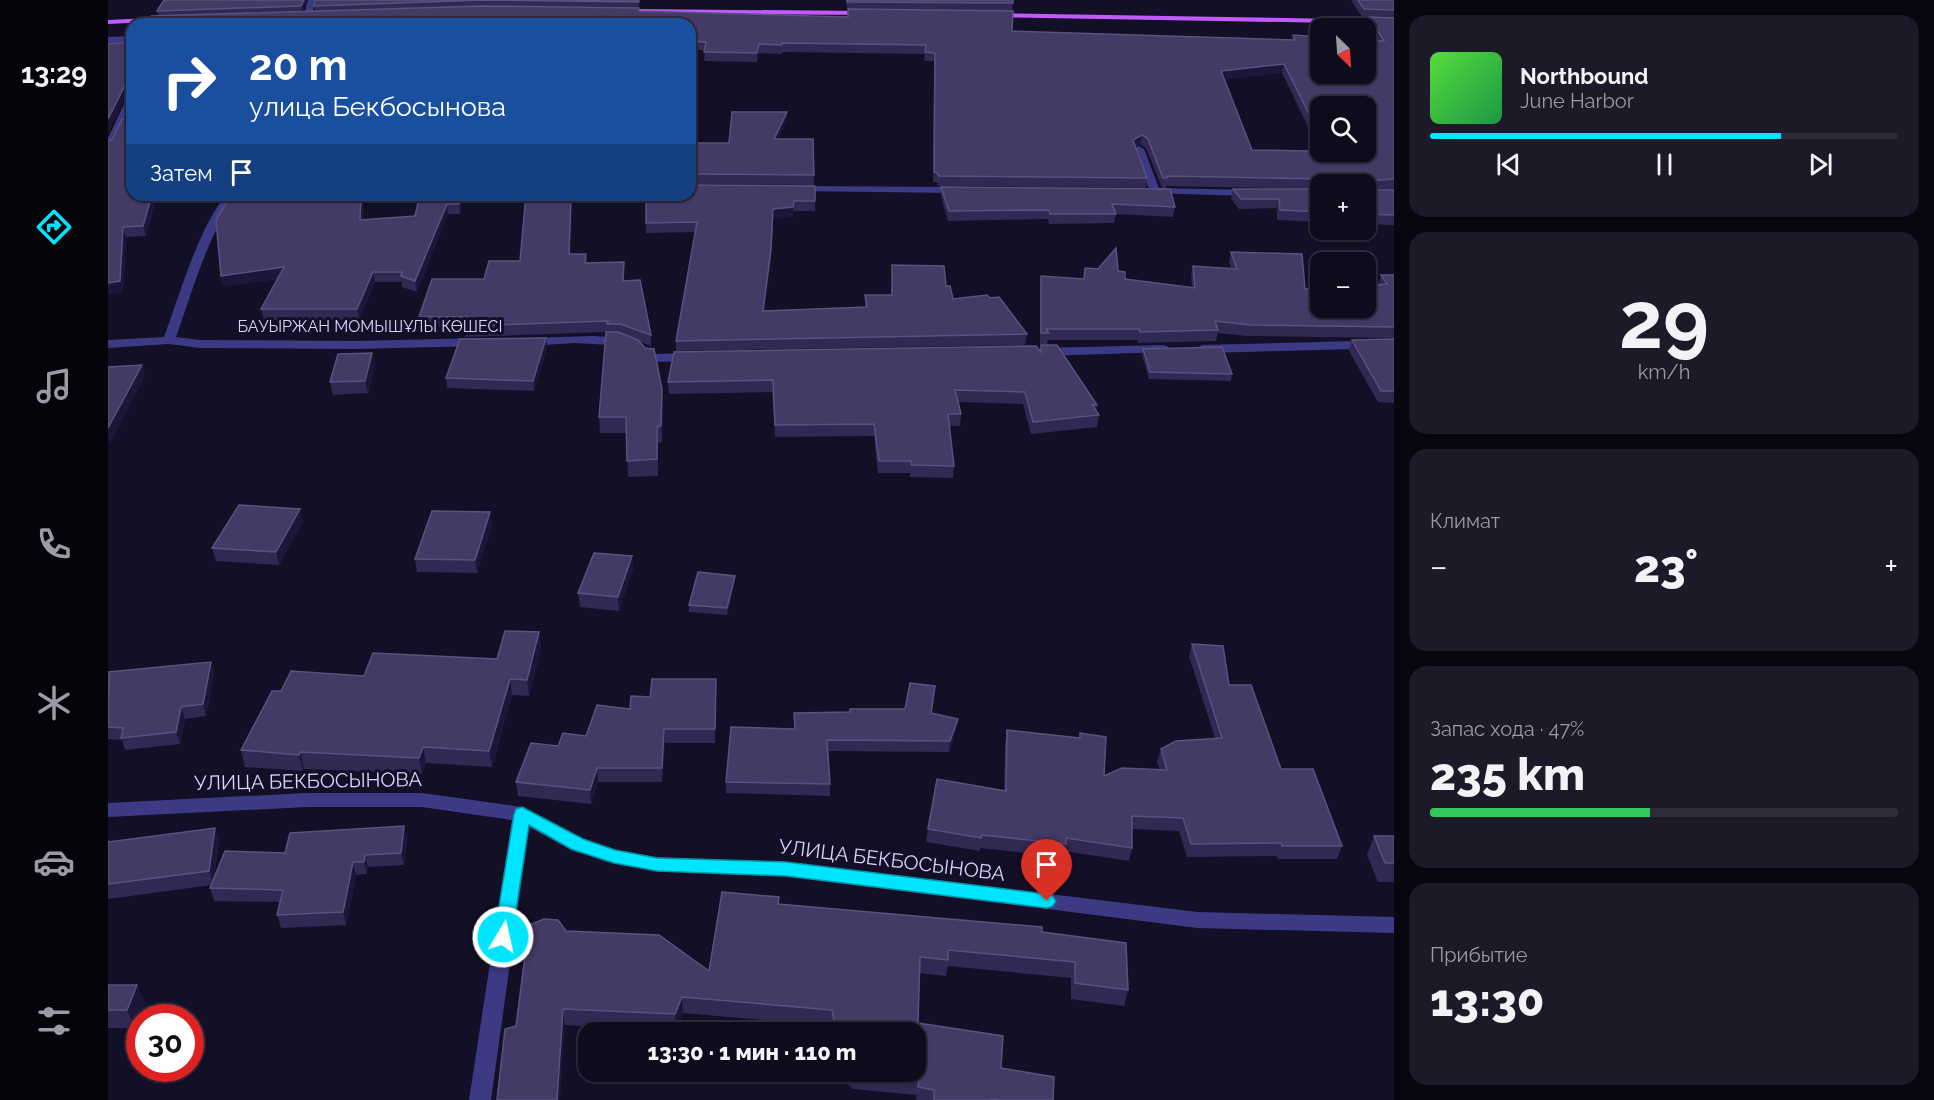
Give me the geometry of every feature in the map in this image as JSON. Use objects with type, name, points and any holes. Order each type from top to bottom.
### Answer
[{"type":"main road","points":[[625,11],[873,14]]},
{"type":"main road","points":[[296,15],[318,14]]},
{"type":"main road","points":[[980,15],[1394,22]]},
{"type":"main road","points":[[108,22],[126,22]]},
{"type":"street","points":[[308,14],[312,0]]},
{"type":"street","points":[[108,40],[126,39]]},
{"type":"street","points":[[108,148],[126,110]]},
{"type":"street","points":[[1139,149],[1155,191]]},
{"type":"street","points":[[783,189],[973,190]]},
{"type":"street","points":[[1137,191],[1262,193]]},
{"type":"street","points":[[169,340],[225,201]]},
{"type":"street","name":"БАУЫРЖАН МОМЫШҰЛЫ КӨШЕСІ","points":[[108,344],[169,340],[200,344],[355,345],[620,341],[645,350],[650,358],[711,357]]},
{"type":"street","points":[[1194,349],[1394,344]]},
{"type":"street","points":[[1030,352],[1171,349]]},
{"type":"street","name":"УЛИЦА БЕКБОСЫНОВА","points":[[108,810],[307,800],[422,800],[522,814],[577,844],[614,856],[657,864],[786,869],[1198,920],[1394,925]]},
{"type":"street","points":[[480,1100],[522,814]]},
{"type":"building","points":[[164,0],[304,0],[301,6],[157,11]]},
{"type":"building","points":[[315,0],[483,0],[314,6]]},
{"type":"building","points":[[483,0],[639,0],[639,2]]},
{"type":"building","points":[[847,0],[1013,0],[1013,3],[847,2]]},
{"type":"building","points":[[1358,0],[1394,0],[1394,10],[1364,9]]},
{"type":"building","points":[[483,6],[639,8],[639,11],[848,17],[848,9],[1013,11],[1012,31],[1295,40],[1293,35],[1310,36],[1310,84],[1376,84],[1376,41],[1384,41],[1376,28],[1376,18],[1369,17],[1394,18],[1394,179],[1376,180],[1376,174],[1310,174],[1310,179],[1167,176],[1163,178],[1148,139],[1142,135],[1133,140],[1147,178],[939,176],[934,172],[935,53],[925,52],[926,45],[782,43],[782,45],[759,44],[757,53],[704,52],[706,42],[696,41],[696,18],[150,18],[151,16]],"holes":[[[1284,64],[1310,116],[1310,96],[1376,96],[1376,162],[1310,162],[1310,151],[1252,150],[1221,71]]]},
{"type":"building","points":[[126,42],[126,81],[108,119],[108,44]]},
{"type":"building","points":[[732,112],[787,112],[774,139],[813,139],[814,175],[696,174],[696,143],[729,143]]},
{"type":"building","points":[[122,119],[126,119],[126,201],[150,201],[143,226],[123,227],[120,281],[108,283],[108,141],[112,140]]},
{"type":"building","points":[[696,185],[815,186],[815,201],[794,201],[793,207],[773,209],[771,249],[763,311],[867,307],[865,295],[892,295],[892,265],[944,266],[946,286],[950,286],[953,299],[987,295],[990,298],[999,297],[1027,334],[676,341],[697,222],[646,223],[646,201],[696,201]]},
{"type":"building","points":[[941,187],[1170,189],[1175,207],[1112,204],[1116,214],[1050,214],[1049,210],[949,211]]},
{"type":"building","points":[[1233,189],[1310,189],[1310,212],[1280,210],[1279,199],[1241,199]]},
{"type":"building","points":[[1376,190],[1394,190],[1394,215],[1376,214]]},
{"type":"building","points":[[227,201],[361,201],[360,220],[415,216],[419,201],[459,201],[459,204],[447,204],[415,281],[401,276],[402,272],[373,272],[357,309],[261,309],[284,267],[221,276],[216,220]]},
{"type":"building","points":[[525,201],[571,201],[569,254],[586,254],[585,263],[624,262],[623,281],[640,280],[651,335],[620,324],[607,324],[608,321],[464,326],[467,317],[419,317],[432,279],[484,279],[489,261],[520,261]]},
{"type":"building","points":[[1116,248],[1118,271],[1125,272],[1125,279],[1195,288],[1193,266],[1237,269],[1231,252],[1302,254],[1305,289],[1310,289],[1310,318],[1376,318],[1376,285],[1387,284],[1381,275],[1394,275],[1394,327],[1251,325],[1215,321],[1218,330],[1140,332],[1139,329],[1046,329],[1049,333],[1041,333],[1041,276],[1084,279],[1085,268],[1098,269]]},
{"type":"building","points":[[606,332],[618,332],[638,340],[645,348],[654,349],[662,389],[661,426],[657,427],[657,459],[627,461],[626,417],[599,417]]},
{"type":"building","points":[[546,338],[533,381],[446,378],[460,339]]},
{"type":"building","points":[[1394,339],[1394,391],[1381,391],[1352,340]]},
{"type":"building","points":[[1041,345],[1057,345],[1097,405],[1092,405],[1099,415],[1033,422],[1025,392],[955,390],[961,414],[948,414],[954,466],[911,465],[911,461],[879,461],[874,424],[775,425],[773,380],[668,382],[674,352],[1036,346],[1041,352]]},
{"type":"building","points":[[1222,347],[1232,374],[1150,372],[1143,349]]},
{"type":"building","points":[[372,353],[365,381],[330,382],[338,354]]},
{"type":"building","points":[[142,365],[108,428],[108,367]]},
{"type":"building","points":[[239,505],[300,509],[276,552],[212,548]]},
{"type":"building","points":[[432,511],[490,512],[475,560],[415,559]]},
{"type":"building","points":[[594,553],[632,556],[618,597],[578,593]]},
{"type":"building","points":[[698,572],[735,576],[727,608],[689,605]]},
{"type":"building","points":[[505,631],[539,632],[527,680],[510,679],[489,751],[423,747],[419,758],[300,752],[299,755],[241,750],[272,691],[281,691],[291,671],[364,676],[373,653],[497,659]]},
{"type":"building","points":[[1192,644],[1223,646],[1229,685],[1251,685],[1281,769],[1313,769],[1342,846],[1282,846],[1281,843],[1191,844],[1183,818],[1132,816],[1132,848],[1066,838],[1066,844],[982,835],[981,838],[928,829],[937,779],[1006,791],[1007,730],[1080,738],[1080,733],[1106,737],[1104,776],[1122,768],[1167,770],[1161,749],[1176,741],[1222,738]]},
{"type":"building","points":[[211,662],[203,704],[181,707],[176,732],[121,738],[123,728],[108,727],[109,672]]},
{"type":"building","points":[[652,679],[716,679],[715,729],[664,729],[662,768],[597,768],[590,790],[516,782],[531,743],[558,746],[563,733],[586,736],[597,705],[630,709],[631,696],[650,697]]},
{"type":"building","points":[[910,683],[935,686],[931,713],[958,719],[950,741],[827,740],[830,784],[726,782],[731,727],[795,729],[794,713],[850,712],[850,709],[905,709]]},
{"type":"building","points":[[404,826],[401,853],[365,855],[364,862],[353,862],[343,912],[277,915],[283,890],[210,888],[225,851],[285,853],[290,833]]},
{"type":"building","points":[[215,828],[209,871],[108,884],[108,842]]},
{"type":"building","points":[[1374,836],[1394,836],[1394,863],[1385,863]]},
{"type":"building","points":[[722,892],[779,897],[778,904],[1042,927],[1042,932],[1126,943],[1128,990],[1075,983],[1075,962],[948,950],[948,960],[920,957],[918,1022],[834,1022],[832,1010],[682,997],[675,1014],[563,1009],[557,1100],[497,1100],[505,1029],[516,1026],[529,925],[544,919],[558,920],[566,931],[659,935],[709,971]]},
{"type":"building","points":[[108,985],[137,985],[129,1004],[126,1004],[126,1010],[108,1010]]},
{"type":"building","points":[[926,1024],[1003,1036],[1001,1068],[1054,1077],[1053,1100],[934,1100],[934,1090],[918,1087],[919,1082],[926,1082]]},
{"type":"route","points":[[503,937],[522,814],[577,844],[614,856],[657,864],[786,869],[1047,901]]}]
